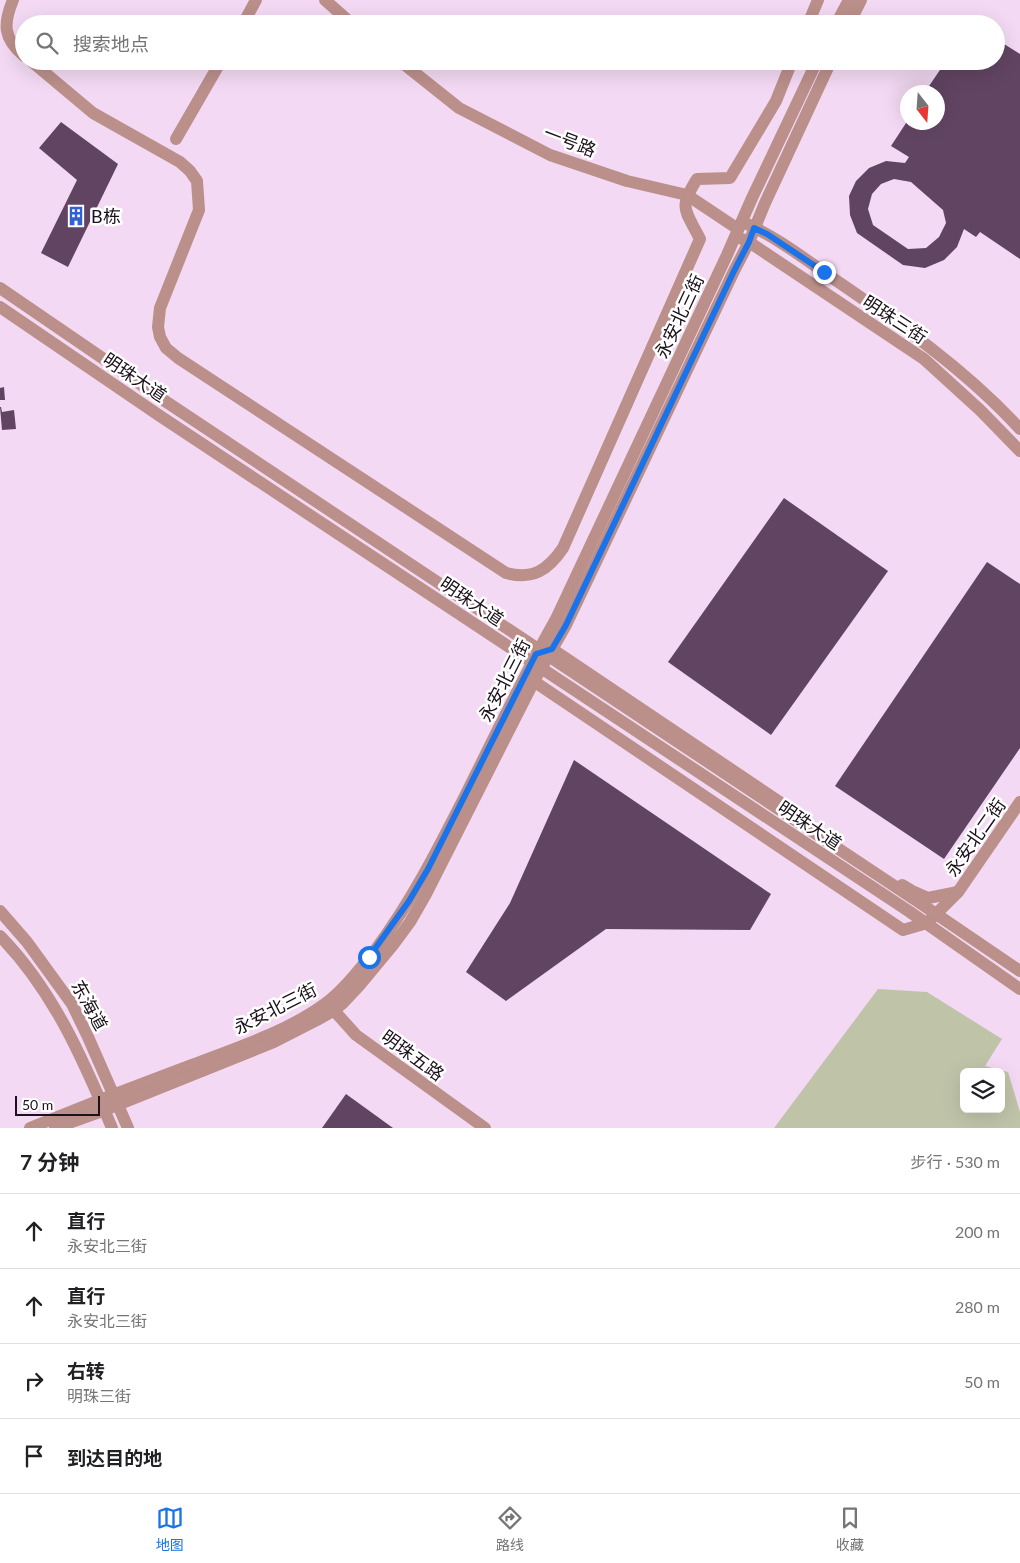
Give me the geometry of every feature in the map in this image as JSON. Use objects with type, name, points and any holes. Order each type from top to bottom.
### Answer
[{"type":"street","points":[[13,0],[7,15],[6,31],[10,42],[15,47]]},
{"type":"street","points":[[248,15],[256,0]]},
{"type":"street","points":[[325,0],[342,15]]},
{"type":"street","points":[[812,15],[818,0]]},
{"type":"street","points":[[841,15],[849,0]]},
{"type":"street","points":[[854,15],[861,0]]},
{"type":"street","points":[[42,70],[93,113],[180,162],[197,181],[199,210],[160,308],[158,327],[160,337],[166,348],[178,358],[506,573],[520,576],[533,574],[544,568],[555,559],[563,548],[700,239],[684,207],[687,195],[697,179],[730,178],[776,101],[788,70]]},
{"type":"street","points":[[176,139],[216,70]]},
{"type":"street","name":"一号路","points":[[411,70],[459,108],[550,155],[627,181],[687,195],[739,229]]},
{"type":"street","name":"永安北三街","points":[[530,678],[536,654],[556,619],[813,70]]},
{"type":"street","name":"永安北三街","points":[[55,1128],[102,1105],[330,1007],[369,957],[409,901],[428,869],[530,678],[552,649],[566,625],[749,242],[827,70]]},
{"type":"street","name":"明珠三街","points":[[739,229],[754,228],[767,234],[928,345],[991,399],[1020,429]]},
{"type":"street","name":"明珠三街","points":[[739,229],[749,242],[924,359],[980,410],[1020,450]]},
{"type":"street","name":"明珠大道","points":[[0,288],[168,403],[1020,971]]},
{"type":"street","name":"明珠大道","points":[[0,306],[176,427],[902,907],[1020,989]]},
{"type":"street","points":[[536,654],[552,649]]},
{"type":"street","name":"明珠大道","points":[[552,649],[912,891],[928,898],[958,892]]},
{"type":"street","name":"明珠大道","points":[[530,678],[904,930],[927,923],[958,892]]},
{"type":"street","name":"永安北二街","points":[[958,892],[1020,802]]},
{"type":"street","name":"东海道","points":[[0,911],[27,942],[72,1004],[80,1018],[128,1128]]},
{"type":"street","name":"东海道","points":[[0,936],[14,950],[54,1005],[79,1054],[112,1128]]},
{"type":"street","name":"明珠五路","points":[[330,1007],[356,1035],[485,1128]]},
{"type":"street","name":"永安北三街","points":[[30,1128],[74,1109],[102,1105]]},
{"type":"green space","points":[[878,989],[927,992],[1002,1039],[985,1066],[993,1068],[960,1068],[960,1113],[1005,1113],[1005,1071],[1008,1072],[1020,1112],[1020,1128],[774,1128]]},
{"type":"building","points":[[1005,45],[1020,54],[1020,259],[980,232],[976,237],[964,229],[957,247],[944,260],[925,268],[903,265],[857,233],[850,215],[849,196],[856,181],[869,168],[886,161],[905,163],[909,157],[891,146],[901,130],[945,130],[945,85],[930,85],[940,70],[1005,70]],"holes":[[[894,179],[911,182],[943,210],[946,223],[939,237],[926,248],[908,249],[873,225],[868,209],[872,194],[881,184]]]},
{"type":"building","name":"B栋","points":[[61,122],[118,164],[68,267],[41,253],[77,180],[39,148]]},
{"type":"building","points":[[4,387],[5,400],[0,400],[0,388]]},
{"type":"building","points":[[0,407],[2,412],[14,410],[16,429],[2,430]]},
{"type":"building","points":[[784,498],[888,571],[771,735],[668,662]]},
{"type":"building","points":[[987,562],[1020,584],[1020,748],[944,859],[835,786]]},
{"type":"building","points":[[574,760],[771,894],[750,930],[606,929],[506,1001],[466,972],[510,903]]},
{"type":"building","points":[[346,1094],[393,1128],[322,1128]]},
{"type":"place","name":"B栋","points":[[76,216]]},
{"type":"route","points":[[369,957],[409,901],[428,869],[536,654],[552,649],[566,625],[754,228],[767,234],[824,272]]}]
